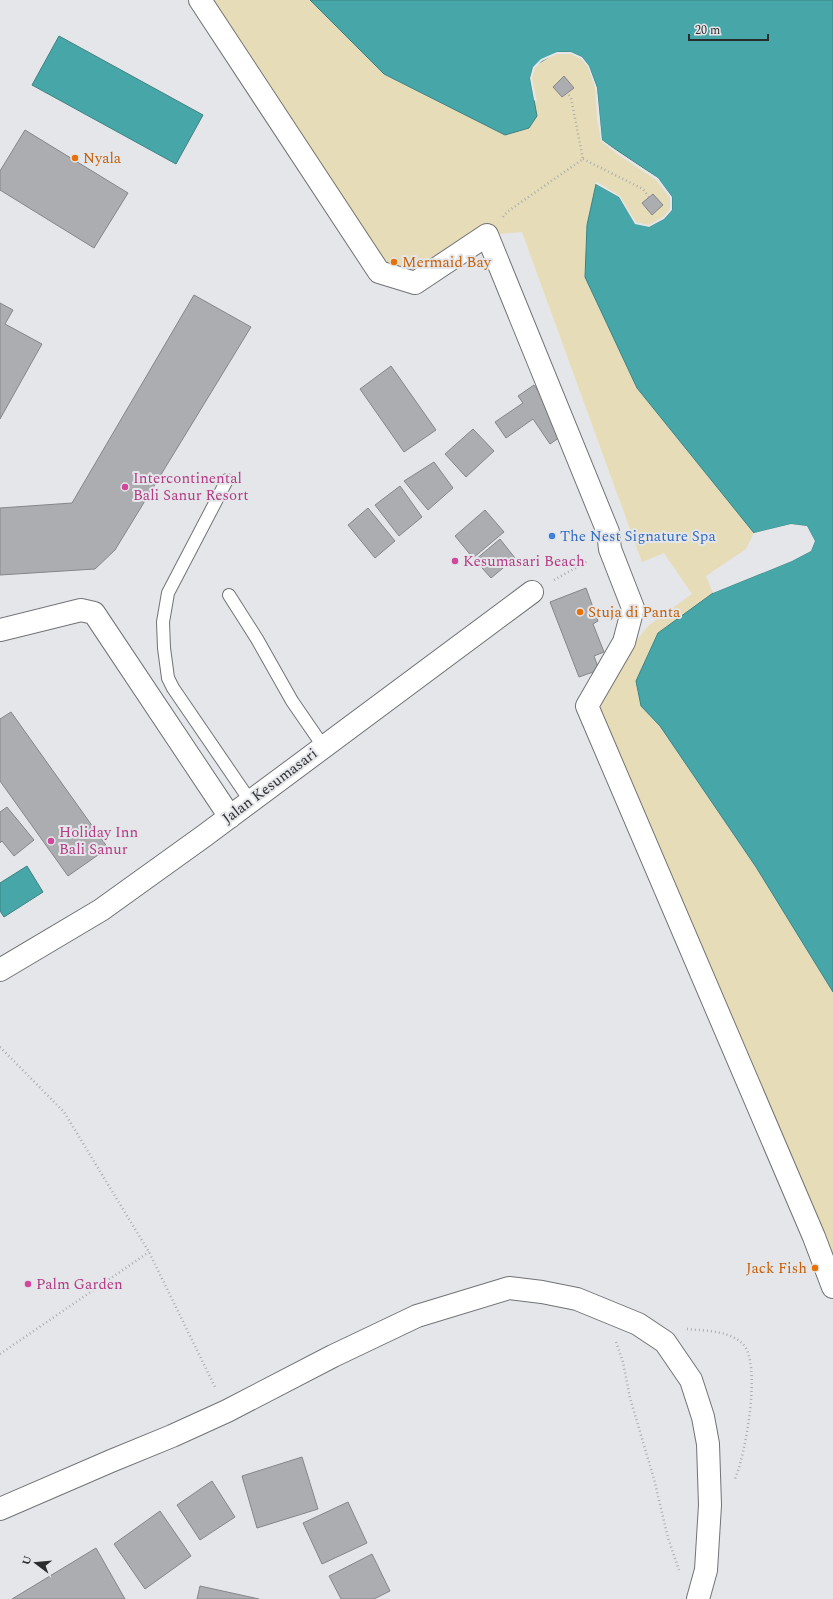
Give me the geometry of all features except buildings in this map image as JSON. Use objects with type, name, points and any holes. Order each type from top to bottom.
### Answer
[{"type":"street","points":[[200,0],[379,272],[415,283],[487,235],[608,532],[610,549],[633,608],[624,642],[587,706],[814,1237],[833,1287]]},
{"type":"street","name":"Jalan Kesumasari","points":[[0,970],[101,910],[251,802],[323,746],[532,592]]},
{"type":"street","points":[[0,630],[81,610],[94,613],[230,817]]},
{"type":"street","points":[[0,1509],[227,1411],[333,1356],[417,1316],[509,1288],[542,1292],[577,1299],[638,1324],[665,1342],[691,1380],[703,1417],[708,1444],[710,1512],[706,1570],[698,1599]]},
{"type":"lane","points":[[227,480],[168,594],[163,622],[164,648],[168,678],[173,688],[251,802]]},
{"type":"lane","points":[[229,595],[257,639],[292,701],[323,746]]},
{"type":"path","points":[[562,86],[571,98],[584,159]]},
{"type":"path","points":[[487,235],[507,212],[584,159]]},
{"type":"path","points":[[584,159],[643,189],[653,203]]},
{"type":"path","points":[[532,592],[610,549]]},
{"type":"path","points":[[0,1047],[64,1112],[149,1252],[227,1411]]},
{"type":"path","points":[[0,1354],[149,1252]]},
{"type":"path","points":[[604,1310],[623,1362],[630,1398],[654,1480],[668,1538],[680,1572]]},
{"type":"sand","points":[[200,0],[310,0],[384,74],[505,135],[530,78],[533,67],[556,54],[567,53],[582,57],[658,178],[672,197],[637,388],[754,533],[746,549],[706,576],[713,593],[658,633],[641,706],[660,726],[756,867],[833,992],[833,1287],[595,701],[613,669],[649,625],[692,594],[664,553],[642,562],[522,232],[487,235],[415,283],[379,272]]},
{"type":"water","points":[[310,0],[833,0],[833,992],[756,867],[660,726],[641,706],[636,681],[658,633],[713,593],[792,561],[811,551],[815,541],[807,526],[791,524],[754,533],[637,388],[585,277],[587,225],[596,184],[619,197],[635,223],[649,227],[664,219],[672,210],[672,197],[658,178],[602,140],[597,87],[589,66],[582,57],[571,52],[557,52],[533,67],[530,78],[537,116],[529,128],[505,135],[384,74]]},
{"type":"water","points":[[59,36],[203,115],[176,164],[32,85]]},
{"type":"water","points":[[27,866],[43,892],[4,917],[0,911],[0,883]]},
{"type":"pier","points":[[557,52],[571,52],[582,57],[589,66],[597,88],[602,140],[658,178],[672,197],[672,210],[664,219],[649,227],[635,224],[619,197],[594,183],[597,182],[620,196],[636,222],[649,225],[663,217],[670,209],[670,198],[656,180],[617,154],[601,141],[597,119],[595,88],[588,67],[581,59],[571,54],[557,54],[542,61],[535,68],[532,78],[537,102],[534,100],[530,78],[533,67],[541,59]]},
{"type":"pier","points":[[791,524],[807,526],[815,541],[811,551],[792,561],[713,593],[713,591],[810,550],[812,541],[806,527],[791,526],[753,535],[754,533]]},
{"type":"place","name":"Nyala","points":[[75,158]]},
{"type":"place","name":"Mermaid Bay","points":[[394,262]]},
{"type":"place","name":"Intercontinental Bali Sanur Resort","points":[[125,487]]},
{"type":"place","name":"The Nest Signature Spa","points":[[552,536]]},
{"type":"place","name":"Kesumasari Beach","points":[[455,561]]},
{"type":"place","name":"Stuja di Panta","points":[[580,612]]},
{"type":"place","name":"Holiday Inn Bali Sanur","points":[[51,841]]},
{"type":"place","name":"Jack Fish","points":[[815,1268]]},
{"type":"place","name":"Palm Garden","points":[[28,1284]]}]
